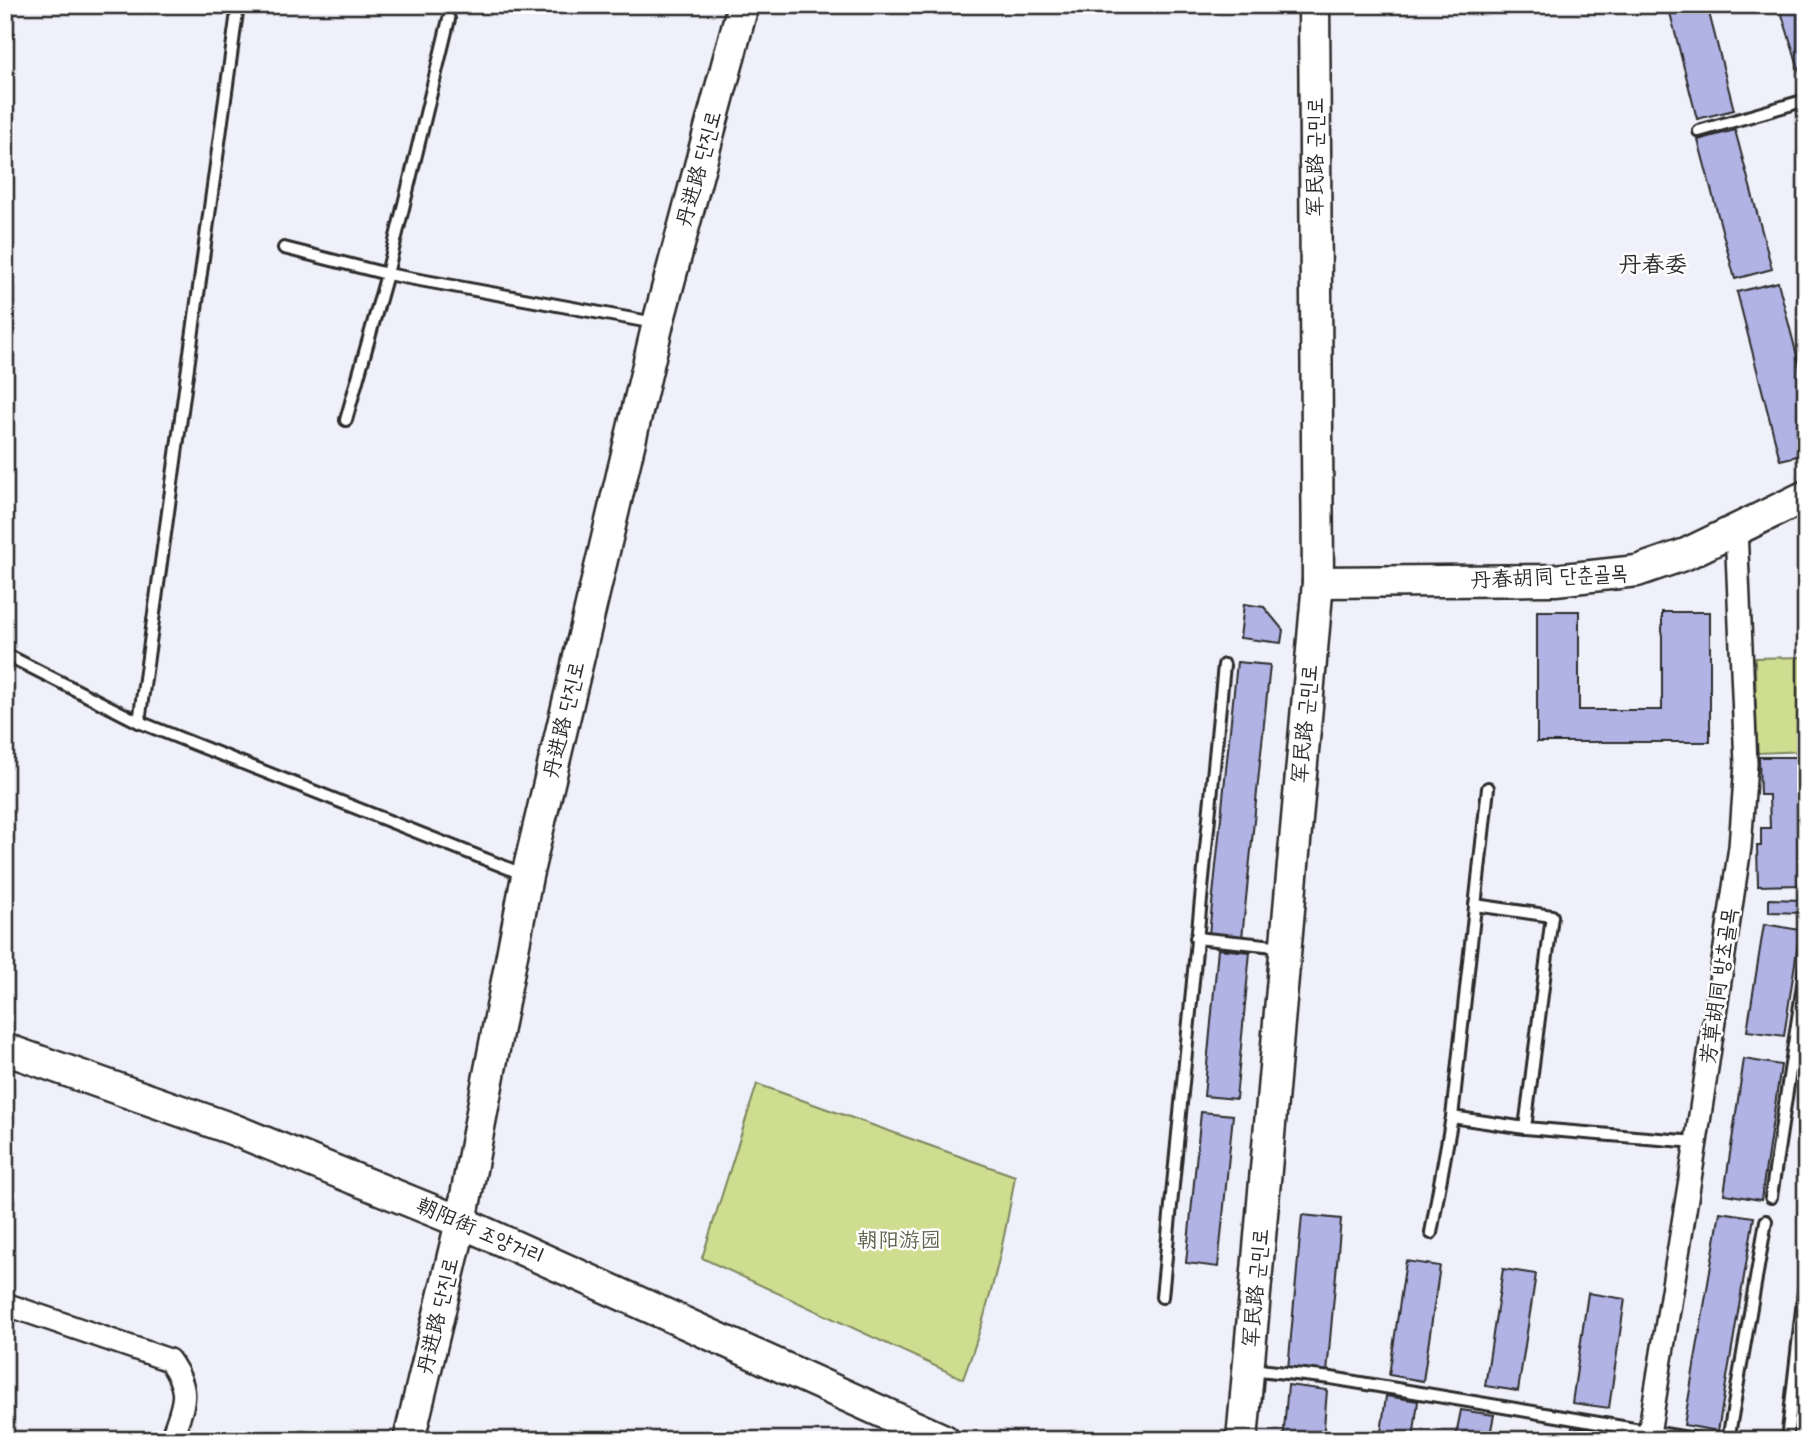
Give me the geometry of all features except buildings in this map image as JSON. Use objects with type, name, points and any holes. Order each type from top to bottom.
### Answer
[{"type":"street","name":"丹进路 단진로","points":[[409,1440],[461,1222],[527,876],[658,323],[743,5]]},
{"type":"street","name":"军民路 군민로","points":[[1242,1440],[1318,583],[1314,5]]},
{"type":"street","name":"丹春胡同 단춘골목","points":[[1318,583],[1555,580],[1637,572],[1686,554],[1806,496]]},
{"type":"street","name":"芳草胡同 방초골목","points":[[1649,1436],[1740,847],[1746,764],[1736,529]]},
{"type":"street","name":"朝阳街 조양거리","points":[[5,1049],[232,1129],[461,1222],[944,1440]]},
{"type":"street","points":[[5,1304],[169,1360],[181,1377],[185,1399],[171,1440]]},
{"type":"lane","points":[[139,722],[238,5]]},
{"type":"lane","points":[[346,420],[387,274],[449,19]]},
{"type":"lane","points":[[1699,131],[1806,100]]},
{"type":"lane","points":[[284,248],[387,274],[658,323]]},
{"type":"lane","points":[[5,654],[139,722],[527,876]]},
{"type":"lane","points":[[1162,1297],[1223,665]]},
{"type":"lane","points":[[1431,1233],[1452,1118],[1488,788]]},
{"type":"lane","points":[[1475,905],[1552,916],[1524,1128]]},
{"type":"lane","points":[[1196,937],[1286,947]]},
{"type":"lane","points":[[1771,1197],[1806,965]]},
{"type":"lane","points":[[1452,1118],[1524,1128],[1696,1142]]},
{"type":"lane","points":[[1728,1440],[1766,1221]]},
{"type":"lane","points":[[1787,1440],[1806,1274]]},
{"type":"lane","points":[[1249,1368],[1331,1378],[1649,1436],[1700,1440]]},
{"type":"green space","points":[[1806,657],[1806,751],[1757,753],[1755,658]]},
{"type":"green space","name":"朝阳游园","points":[[757,1084],[1015,1176],[994,1279],[963,1379],[702,1258]]},
{"type":"district","name":"丹春委","points":[[1653,265]]}]
